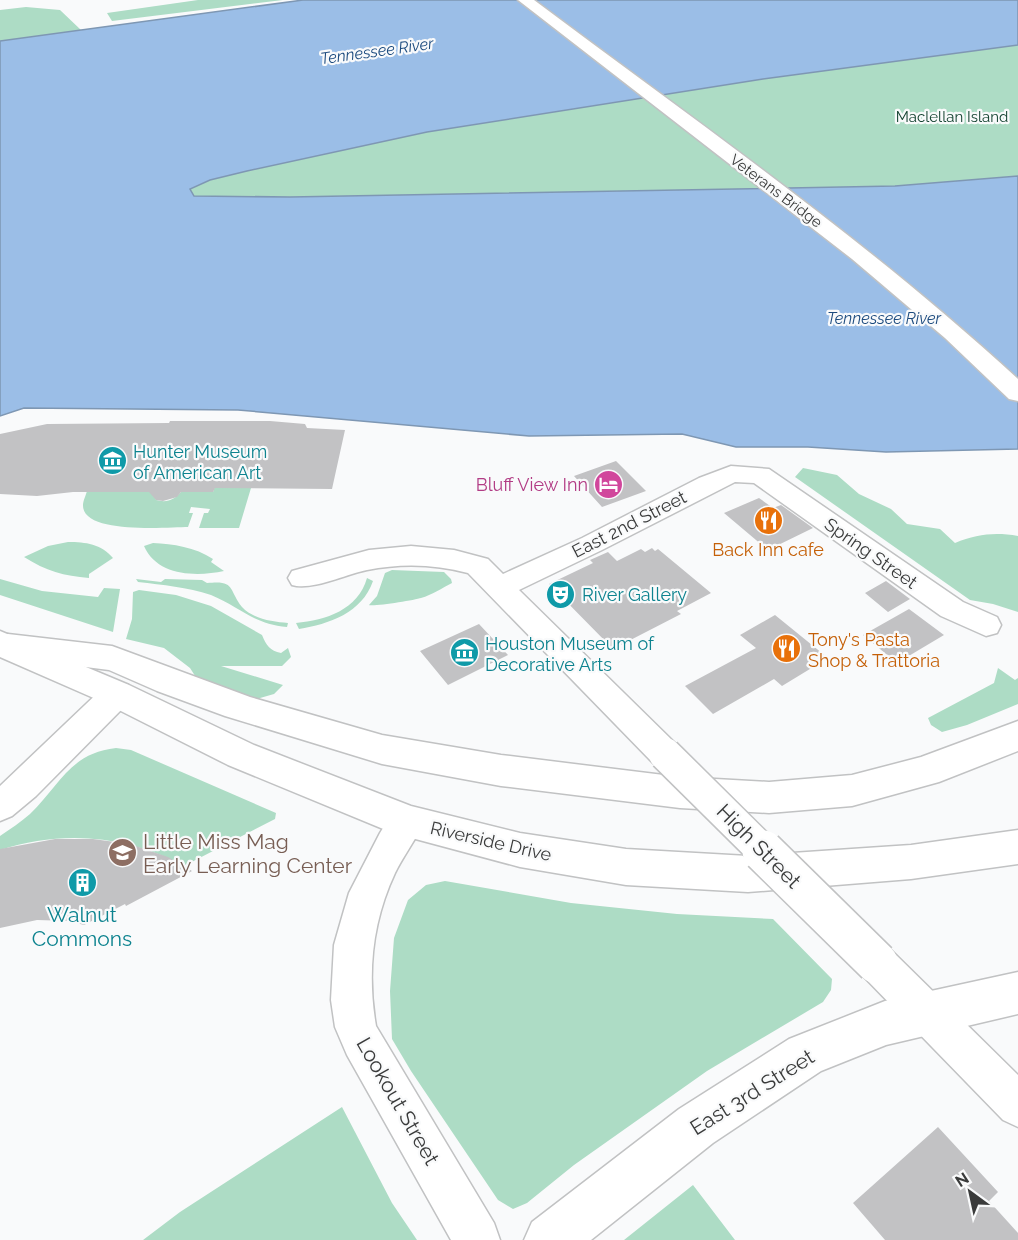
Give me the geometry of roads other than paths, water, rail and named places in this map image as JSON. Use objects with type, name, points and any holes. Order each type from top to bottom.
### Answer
[{"type":"main road","name":"Veterans Bridge","points":[[525,0],[860,254],[954,333],[1018,393]]},
{"type":"main road","name":"Veterans Bridge","points":[[543,0],[851,229],[914,279],[1018,370]]},
{"type":"main road","name":"Riverside Drive","points":[[4,644],[117,694],[241,755],[407,821],[520,850],[614,865],[748,874],[911,862],[1018,847]]},
{"type":"main road","points":[[4,644],[112,658],[170,682],[354,742],[443,761],[530,775],[689,793],[761,798],[831,794],[872,786],[925,770],[1018,735]]},
{"type":"main road","name":"East 3rd Street","points":[[550,1240],[696,1126],[805,1055],[885,1023],[1018,993]]},
{"type":"street","name":"East 2nd Street","points":[[500,587],[592,544],[731,474],[760,475]]},
{"type":"street","name":"Spring Street","points":[[760,475],[952,609],[986,625]]},
{"type":"street","name":"High Street","points":[[302,578],[362,559],[420,554],[450,557],[478,566],[1018,1105]]},
{"type":"street","points":[[0,806],[24,786],[117,694]]},
{"type":"street","name":"Lookout Street","points":[[407,821],[379,867],[362,908],[355,942],[352,978],[356,1029],[477,1240]]},
{"type":"water","name":"Tennessee River","points":[[303,0],[1018,0],[1018,45],[763,79],[427,132],[247,171],[210,180],[190,189],[194,196],[290,197],[895,186],[1018,176],[1018,449],[886,452],[808,447],[736,447],[682,434],[529,436],[238,410],[24,408],[0,416],[0,41]]},
{"type":"place","name":"Hunter Museum of American Art","points":[[112,461]]},
{"type":"place","name":"Bluff View Inn","points":[[609,484]]},
{"type":"place","name":"Back Inn cafe","points":[[768,520]]},
{"type":"place","name":"River Gallery","points":[[561,594]]},
{"type":"place","name":"Tony's Pasta Shop & Trattoria","points":[[787,649]]},
{"type":"place","name":"Houston Museum of Decorative Arts","points":[[464,653]]},
{"type":"place","name":"Little Miss Mag Early Learning Center","points":[[122,853]]},
{"type":"place","name":"Walnut Commons","points":[[82,883]]},
{"type":"park label","name":"Maclellan Island","points":[[952,117]]}]
